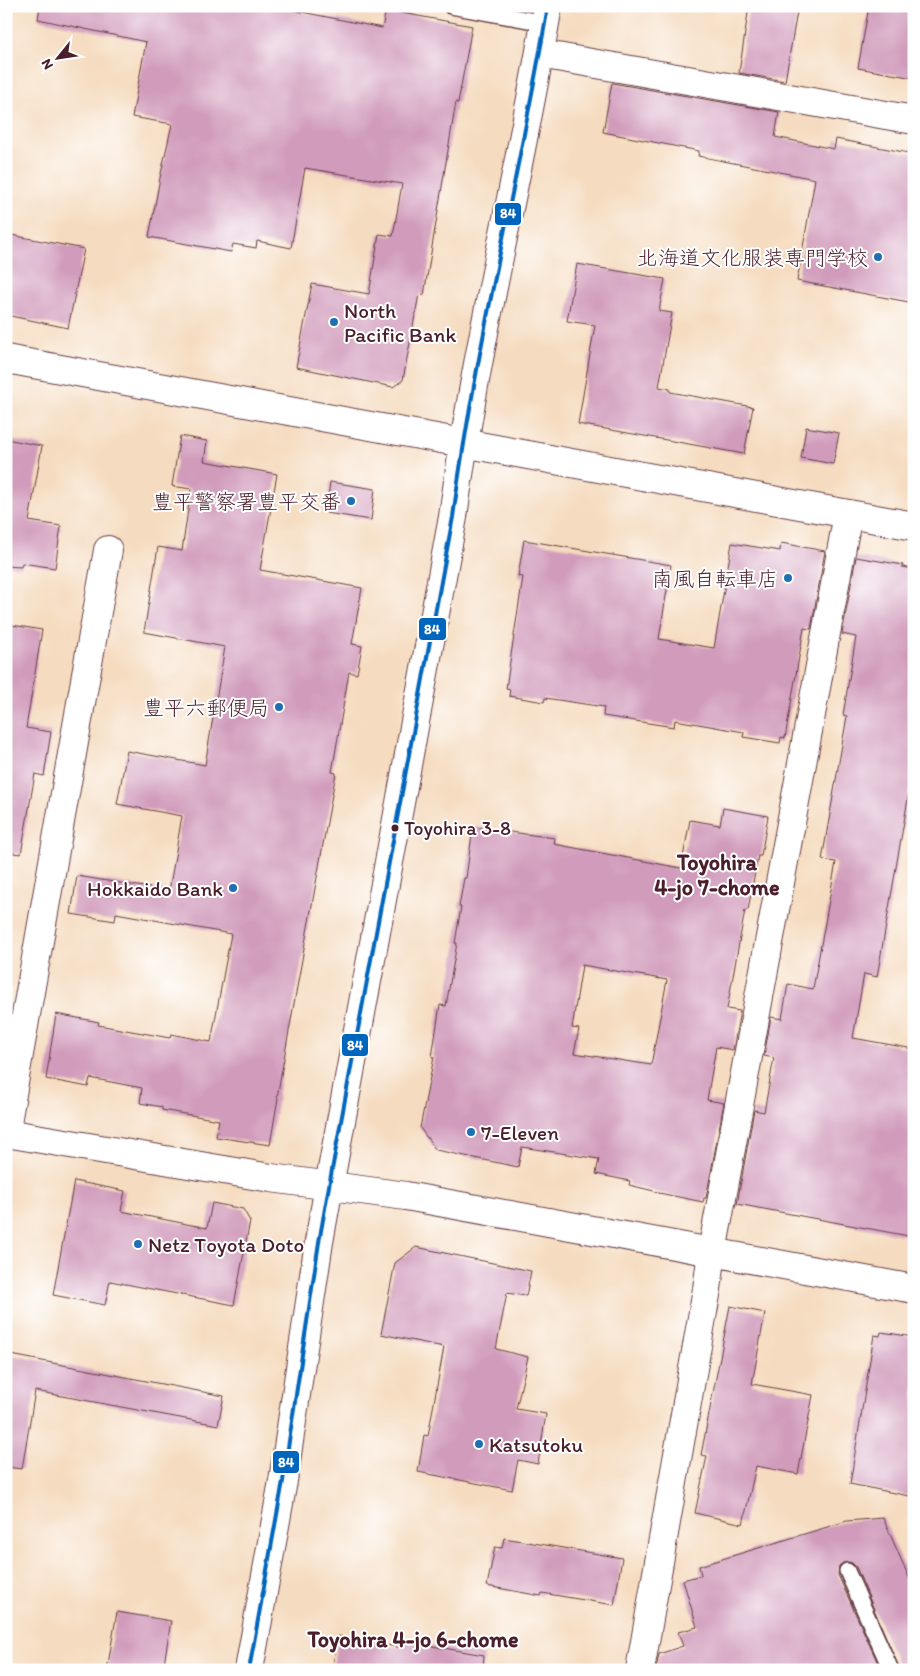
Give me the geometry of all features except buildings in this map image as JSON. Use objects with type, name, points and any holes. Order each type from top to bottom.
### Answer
[{"type":"main road","points":[[249,1670],[283,1480],[329,1186],[453,516],[463,443],[547,15]]},
{"type":"main road","points":[[540,54],[914,120]]},
{"type":"main road","points":[[6,359],[914,526]]},
{"type":"main road","points":[[640,1670],[706,1299],[712,1252],[848,514]]},
{"type":"main road","points":[[6,1128],[108,550]]},
{"type":"main road","points":[[6,1133],[271,1178],[406,1196],[914,1289]]},
{"type":"lane","points":[[451,6],[547,15]]},
{"type":"lane","points":[[847,1570],[891,1670]]},
{"type":"transit line","name":"84","points":[[249,1670],[283,1481],[329,1186],[453,517],[473,389],[537,70],[548,6]]},
{"type":"place","name":"北海道文化服装専門学校","points":[[878,257]]},
{"type":"place","name":"North Pacific Bank","points":[[334,322]]},
{"type":"place","name":"豊平警察署豊平交番","points":[[351,501]]},
{"type":"place","name":"南風自転車店","points":[[788,578]]},
{"type":"place","name":"豊平六郵便局","points":[[279,707]]},
{"type":"place","name":"Toyohira 3-8","points":[[395,828]]},
{"type":"place","name":"Hokkaido Bank","points":[[233,888]]},
{"type":"place","name":"7-Eleven","points":[[471,1132]]},
{"type":"place","name":"Netz Toyota Doto","points":[[138,1244]]},
{"type":"place","name":"Katsutoku","points":[[479,1444]]},
{"type":"district","name":"Toyohira 4-jo 7-chome","points":[[717,874]]},
{"type":"district","name":"Toyohira 4-jo 6-chome","points":[[413,1639]]}]
